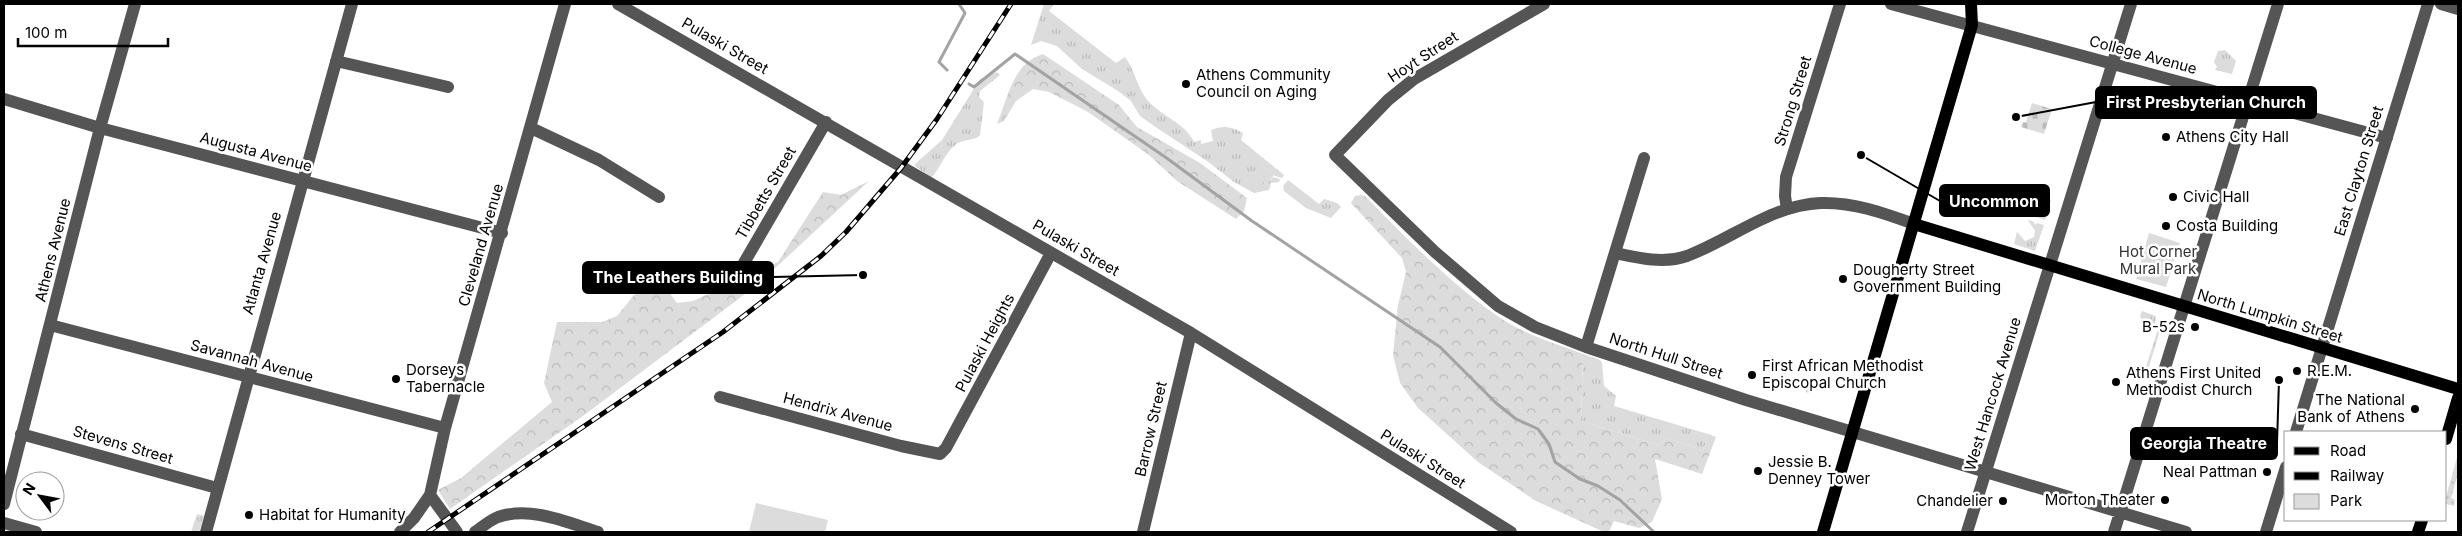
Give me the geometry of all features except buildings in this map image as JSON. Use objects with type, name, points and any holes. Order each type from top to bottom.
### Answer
[{"type":"main road","points":[[1823,532],[1972,25],[1972,4]]},
{"type":"main road","name":"North Lumpkin Street","points":[[1914,224],[2458,389]]},
{"type":"main road","points":[[2447,436],[2458,398]]},
{"type":"street","name":"Athens Avenue","points":[[4,504],[100,128],[135,4]]},
{"type":"street","name":"Atlanta Avenue","points":[[206,532],[352,4]]},
{"type":"street","name":"Cleveland Avenue","points":[[400,532],[414,518],[430,495],[446,428],[502,233],[564,4]]},
{"type":"street","name":"Pulaski Street","points":[[618,4],[1190,333],[1511,532]]},
{"type":"street","name":"Hoyt Street","points":[[1335,155],[1388,100],[1414,79],[1544,4]]},
{"type":"street","name":"Strong Street","points":[[1787,209],[1785,196],[1786,177],[1840,4]]},
{"type":"street","name":"College Avenue","points":[[1892,4],[2387,138]]},
{"type":"street","name":"West Hancock Avenue","points":[[1967,532],[2131,4]]},
{"type":"street","points":[[2114,532],[2278,4]]},
{"type":"street","name":"East Clayton Street","points":[[2296,431],[2428,4]]},
{"type":"street","points":[[2441,4],[2458,9]]},
{"type":"street","points":[[336,61],[448,87]]},
{"type":"street","name":"Augusta Avenue","points":[[4,99],[100,128],[502,233]]},
{"type":"street","name":"Tibbetts Street","points":[[734,280],[826,122]]},
{"type":"street","points":[[530,128],[599,160],[659,197]]},
{"type":"street","name":"North Hull Street","points":[[1335,155],[1435,252],[1498,306],[1535,327],[1586,348],[1746,400],[1853,430],[2186,532]]},
{"type":"street","points":[[1586,348],[1644,158]]},
{"type":"street","name":"North Lumpkin Street","points":[[1615,253],[1651,260],[1687,256],[1787,209],[1822,203],[1858,206],[1914,224]]},
{"type":"street","name":"Pulaski Heights","points":[[946,448],[1051,253]]},
{"type":"street","name":"Savannah Avenue","points":[[50,325],[446,428]]},
{"type":"street","name":"Barrow Street","points":[[1143,532],[1190,333]]},
{"type":"street","name":"Hendrix Avenue","points":[[720,397],[920,451],[940,454],[946,448]]},
{"type":"street","name":"Stevens Street","points":[[21,434],[217,488]]},
{"type":"street","points":[[2266,532],[2284,474]]},
{"type":"street","points":[[430,495],[457,532]]},
{"type":"street","points":[[475,532],[496,518],[511,514],[530,513],[598,532]]},
{"type":"street","points":[[4,524],[36,532]]},
{"type":"green space","points":[[1044,4],[1054,4],[1049,11],[1116,63],[1125,57],[1148,101],[1185,130],[1194,142],[1201,140],[1201,144],[1213,141],[1211,130],[1216,128],[1227,127],[1235,129],[1243,133],[1241,140],[1284,175],[1282,178],[1275,176],[1260,164],[1266,185],[1273,177],[1280,179],[1279,182],[1271,183],[1269,190],[1254,193],[1234,182],[1207,161],[1140,116],[1131,101],[1082,69],[1057,46],[1041,41],[1031,45]]},
{"type":"green space","points":[[2225,50],[2236,61],[2232,74],[2215,70],[2217,67],[2214,62],[2218,51]]},
{"type":"green space","points":[[1043,54],[1119,105],[1137,127],[1200,163],[1247,198],[1244,211],[1236,219],[1177,181],[1149,155],[1088,112],[1049,92],[1033,89],[1016,101],[1004,121],[997,124],[1008,92],[1018,73],[1033,58]]},
{"type":"green space","points":[[997,72],[1000,75],[980,91],[979,97],[984,102],[980,135],[954,146],[931,178],[914,165],[942,140],[980,79]]},
{"type":"green space","points":[[2032,103],[2052,109],[2044,134],[2021,127],[2023,122],[2026,122]]},
{"type":"green space","points":[[2187,109],[2204,114],[2196,118],[2185,116]]},
{"type":"green space","points":[[1260,164],[1274,175],[1266,185],[1253,173]]},
{"type":"green space","points":[[1288,180],[1319,204],[1324,199],[1337,203],[1341,207],[1331,218],[1306,208],[1284,191],[1283,186]]},
{"type":"green space","points":[[869,181],[757,285],[583,416],[450,509],[438,490],[461,478],[552,402],[544,383],[557,322],[602,322],[617,316],[634,295],[662,283],[677,303],[693,301],[778,262],[823,192],[841,195]]},
{"type":"green space","points":[[1355,196],[1365,196],[1414,246],[1487,309],[1524,331],[1583,354],[1581,421],[1658,445],[1668,438],[1703,451],[1708,434],[1716,437],[1702,474],[1655,459],[1662,499],[1652,522],[1639,528],[1614,521],[1609,532],[1604,532],[1536,501],[1478,462],[1418,408],[1400,383],[1393,355],[1398,305],[1406,272],[1402,258],[1351,203]]},
{"type":"green space","points":[[2033,196],[2051,200],[2045,220],[2028,214]]},
{"type":"green space","points":[[2028,220],[2034,222],[2035,225],[2037,223],[2044,225],[2035,251],[2014,244],[2017,232],[2025,241],[2034,237],[2035,231]]},
{"type":"green space","name":"Hot Corner Mural Park","points":[[2149,233],[2180,243],[2166,287],[2136,279]]},
{"type":"green space","points":[[2142,311],[2156,316],[2154,328],[2142,321],[2140,316]]},
{"type":"green space","points":[[2159,326],[2161,327],[2147,373],[2144,373]]},
{"type":"green space","points":[[1583,354],[1600,360],[1602,363],[1604,386],[1616,396],[1614,406],[1708,434],[1703,451],[1668,438],[1658,445],[1581,421]]},
{"type":"green space","points":[[1782,371],[1785,373],[1783,380],[1813,388],[1811,394],[1806,392],[1805,388],[1782,382],[1779,383]]},
{"type":"green space","points":[[2458,454],[2458,474],[2451,498],[2455,500],[2454,506],[2447,504],[2447,493]]},
{"type":"green space","points":[[756,503],[828,520],[825,532],[749,532]]},
{"type":"green space","points":[[197,514],[204,516],[199,532],[191,532]]},
{"type":"waterway","points":[[947,70],[939,62],[965,13],[959,4]]},
{"type":"waterway","points":[[969,84],[974,87],[1015,54],[1168,159],[1252,221],[1440,347],[1496,403],[1516,419],[1538,429],[1549,444],[1555,462],[1580,479],[1598,486],[1620,500],[1654,532]]},
{"type":"railway","points":[[428,532],[723,332],[821,256],[846,232],[901,168],[937,119],[1011,4]]},
{"type":"place","name":"Athens Community Council on Aging","points":[[1186,84]]},
{"type":"place","name":"First Presbyterian Church","points":[[2016,117]]},
{"type":"place","name":"Athens City Hall","points":[[2166,137]]},
{"type":"place","name":"Uncommon","points":[[1861,155]]},
{"type":"place","name":"Civic Hall","points":[[2173,197]]},
{"type":"place","name":"Costa Building","points":[[2166,226]]},
{"type":"place","name":"The Leathers Building","points":[[863,275]]},
{"type":"place","name":"Dougherty Street Government Building","points":[[1843,279]]},
{"type":"place","name":"B-52s","points":[[2195,327]]},
{"type":"place","name":"R.E.M.","points":[[2297,371]]},
{"type":"place","name":"First African Methodist Episcopal Church","points":[[1752,375]]},
{"type":"place","name":"Dorseys Tabernacle","points":[[396,379]]},
{"type":"place","name":"Georgia Theatre","points":[[2279,380]]},
{"type":"place","name":"Athens First United Methodist Church","points":[[2116,382]]},
{"type":"place","name":"The National Bank of Athens","points":[[2415,409]]},
{"type":"place","name":"Jessie B. Denney Tower","points":[[1758,471]]},
{"type":"place","name":"Neal Pattman","points":[[2267,472]]},
{"type":"place","name":"Morton Theater","points":[[2165,500]]},
{"type":"place","name":"Chandelier","points":[[2003,501]]},
{"type":"place","name":"Habitat for Humanity","points":[[249,515]]}]
